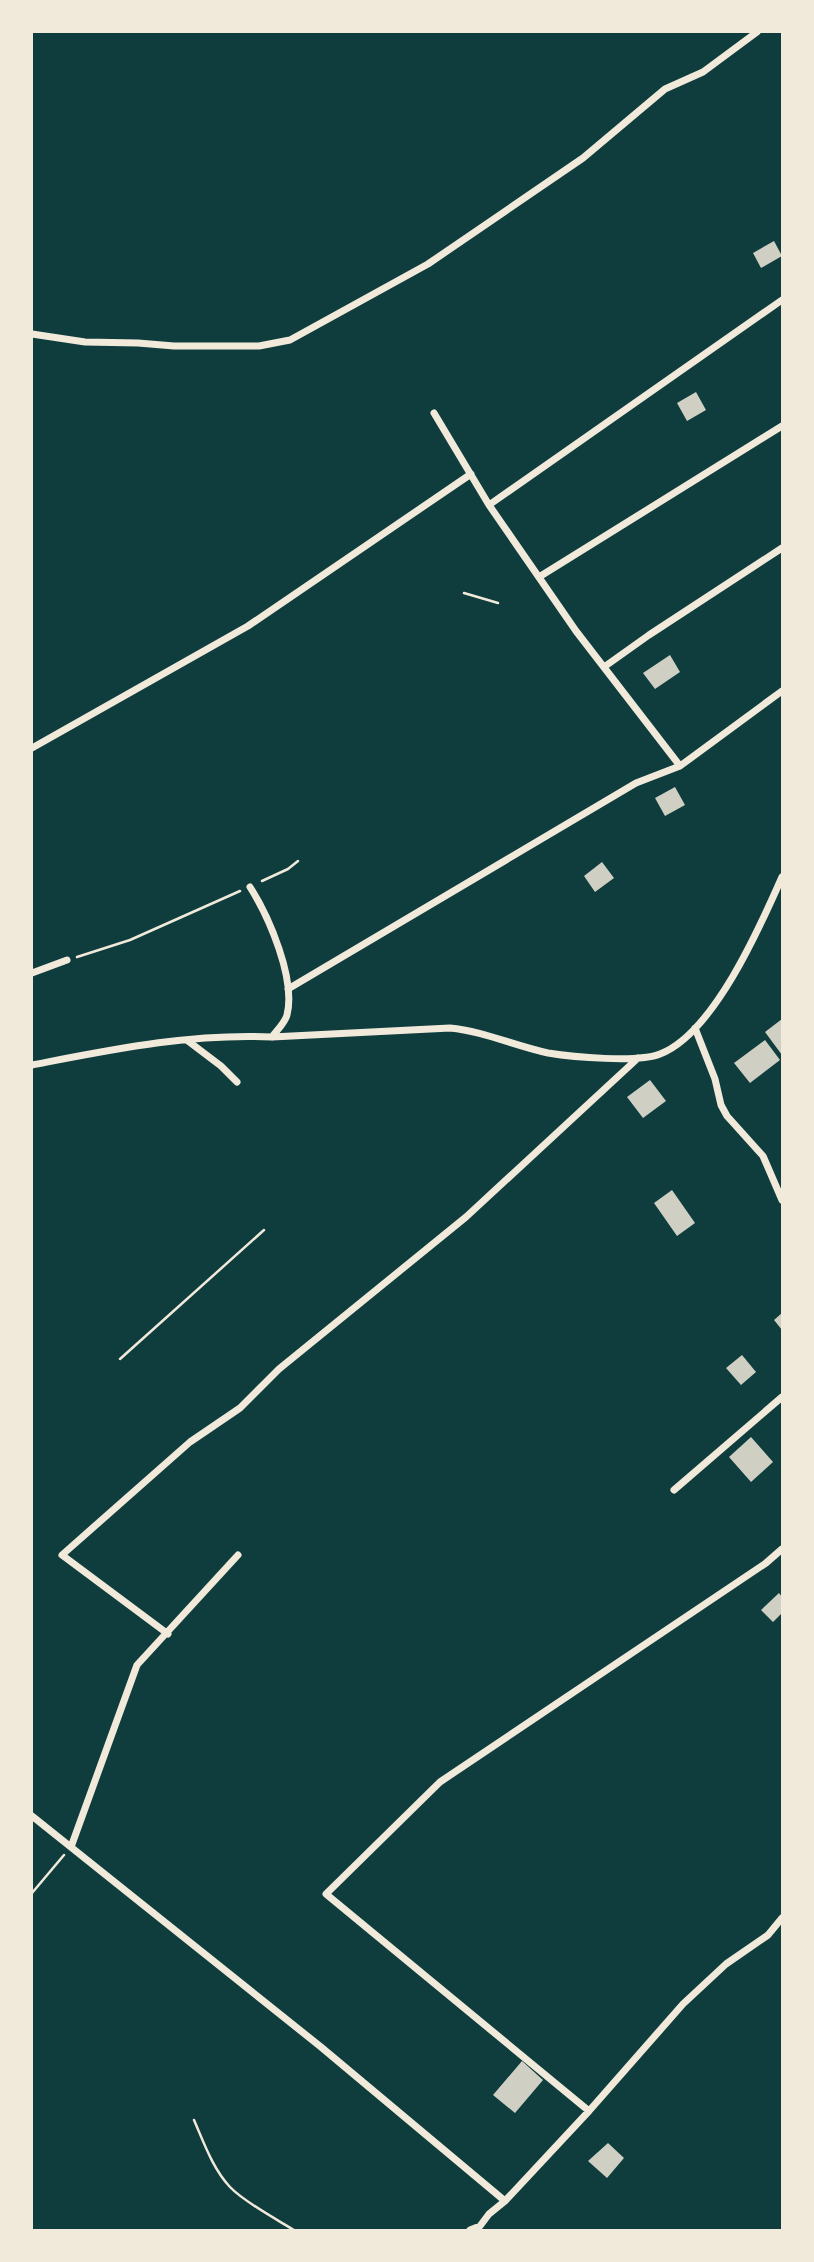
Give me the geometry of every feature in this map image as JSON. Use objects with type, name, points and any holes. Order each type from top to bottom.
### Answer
[{"type":"street","points":[[32,334],[85,342],[174,346],[259,346],[290,340],[428,264],[583,158],[664,89],[703,72],[757,32]]},
{"type":"street","points":[[489,505],[782,300]]},
{"type":"street","points":[[434,413],[489,505],[539,577],[680,766]]},
{"type":"street","points":[[539,577],[782,426]]},
{"type":"street","points":[[32,748],[248,626],[471,474]]},
{"type":"street","points":[[604,667],[782,548]]},
{"type":"street","points":[[288,989],[636,783],[680,766],[782,691]]},
{"type":"street","points":[[32,1065],[133,1045],[187,1040],[450,1028],[550,1053],[638,1058],[656,1056],[670,1050],[695,1028],[712,1007],[760,927],[782,877]]},
{"type":"street","points":[[250,887],[266,912],[277,942],[290,996],[286,1018],[271,1037]]},
{"type":"street","points":[[32,973],[67,960]]},
{"type":"street","points":[[695,1028],[715,1079],[721,1105],[727,1116],[763,1156],[782,1200]]},
{"type":"street","points":[[187,1040],[237,1082]]},
{"type":"street","points":[[168,1634],[62,1555],[190,1442],[240,1408],[279,1369],[466,1217],[638,1058]]},
{"type":"street","points":[[674,1490],[782,1397]]},
{"type":"street","points":[[589,2111],[326,1894],[439,1782],[766,1563],[782,1549]]},
{"type":"street","points":[[71,1847],[138,1665],[238,1555]]},
{"type":"street","points":[[32,1816],[321,2047],[505,2201]]},
{"type":"street","points":[[470,2231],[480,2226],[489,2214],[505,2201],[683,2004],[726,1964],[768,1935],[782,1918]]},
{"type":"path","points":[[464,593],[498,603]]},
{"type":"path","points":[[67,960],[130,940],[250,887],[288,869],[298,861]]},
{"type":"path","points":[[120,1359],[264,1230]]},
{"type":"path","points":[[32,1894],[71,1847]]},
{"type":"path","points":[[194,2120],[222,2178],[232,2190],[293,2231]]},
{"type":"building","points":[[774,241],[782,256],[761,268],[753,253]]},
{"type":"building","points":[[696,392],[706,410],[687,421],[677,403]]},
{"type":"building","points":[[670,655],[680,672],[655,689],[643,673]]},
{"type":"building","points":[[675,787],[685,805],[665,816],[655,798]]},
{"type":"building","points":[[602,862],[614,878],[595,892],[584,876]]},
{"type":"building","points":[[782,1019],[782,1055],[765,1032]]},
{"type":"building","points":[[765,1040],[780,1060],[750,1083],[734,1063]]},
{"type":"building","points":[[650,1080],[666,1101],[643,1118],[627,1097]]},
{"type":"building","points":[[672,1190],[695,1223],[677,1236],[654,1203]]},
{"type":"building","points":[[782,1313],[782,1330],[774,1320]]},
{"type":"building","points":[[742,1355],[756,1372],[741,1385],[726,1368]]},
{"type":"building","points":[[751,1437],[773,1462],[751,1482],[729,1457]]},
{"type":"building","points":[[779,1593],[782,1597],[782,1613],[773,1622],[761,1610]]},
{"type":"building","points":[[522,2061],[543,2080],[515,2113],[493,2095]]},
{"type":"building","points":[[608,2143],[624,2158],[607,2178],[588,2161]]}]
